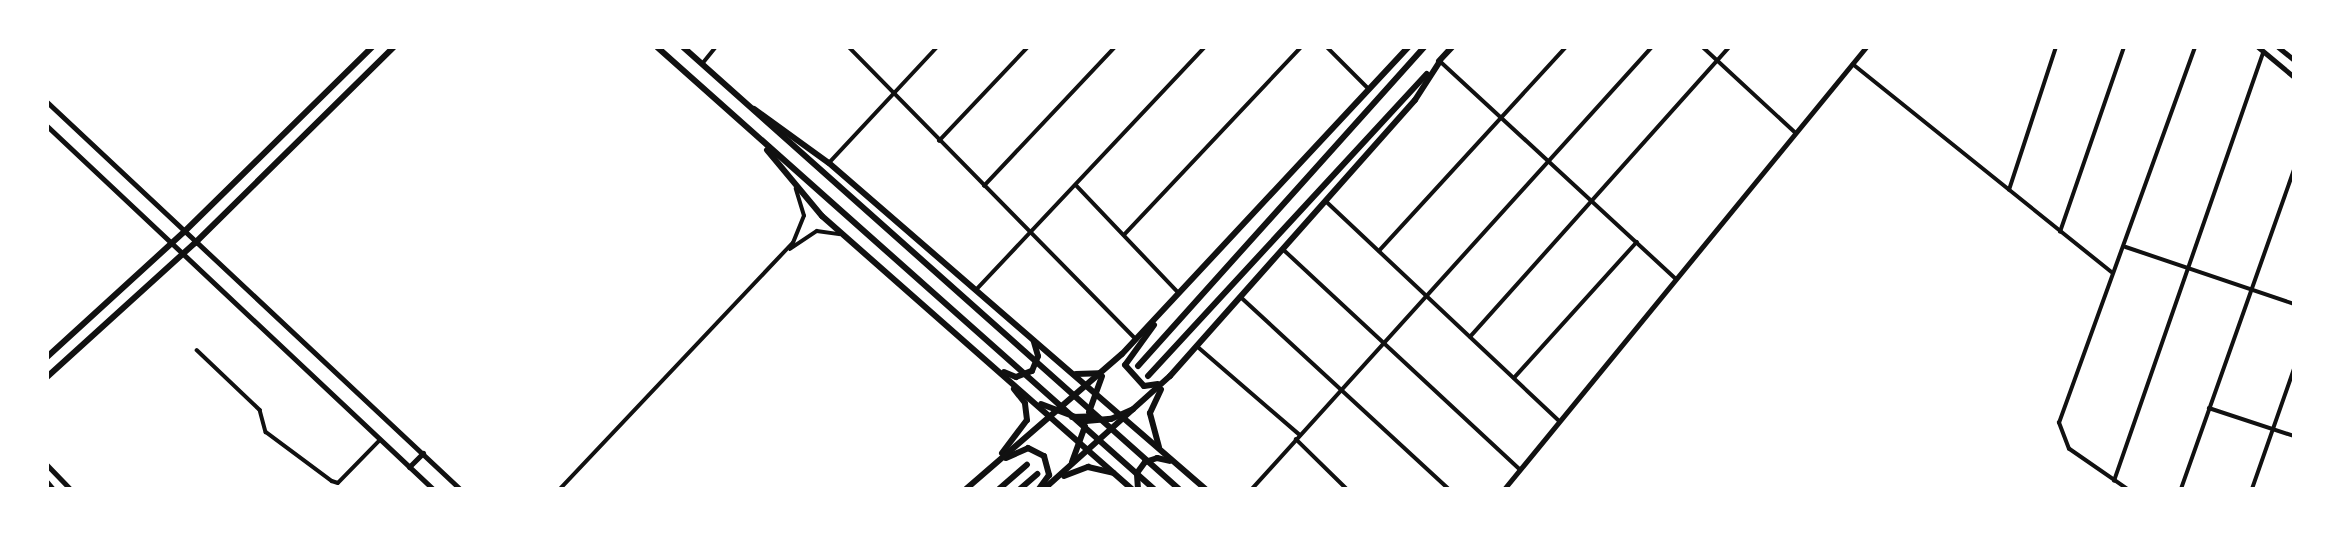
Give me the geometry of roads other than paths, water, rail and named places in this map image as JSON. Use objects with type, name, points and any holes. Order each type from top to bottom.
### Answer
[{"type":"main road","points":[[47,357],[173,243],[372,47]]},
{"type":"main road","points":[[47,377],[184,254],[394,47]]},
{"type":"main road","points":[[657,47],[1154,489]]},
{"type":"main road","points":[[683,47],[889,234],[1179,489]]},
{"type":"main road","points":[[966,489],[1054,416],[1136,339],[1408,47]]},
{"type":"main road","points":[[1138,366],[1424,47]]},
{"type":"main road","points":[[1148,376],[1452,47]]},
{"type":"main road","points":[[1504,489],[1866,47]]},
{"type":"main road","points":[[2258,47],[2294,77]]},
{"type":"main road","points":[[2278,47],[2294,60]]},
{"type":"main road","points":[[361,57],[374,67]]},
{"type":"main road","points":[[1042,489],[1149,398],[1170,376],[1415,100],[1440,61]]},
{"type":"main road","points":[[346,72],[358,83]]},
{"type":"main road","points":[[739,100],[829,163],[975,292],[1087,386],[1121,420],[1205,489]]},
{"type":"main road","points":[[47,102],[460,489]]},
{"type":"main road","points":[[730,112],[788,174],[822,216],[1006,379],[1054,416],[1081,444],[1091,448],[1132,489]]},
{"type":"main road","points":[[47,126],[433,489]]},
{"type":"main road","points":[[1172,300],[1127,358],[1125,367],[1150,387],[1181,364]]},
{"type":"main road","points":[[985,359],[1008,375],[1024,375],[1038,360],[1031,338]]},
{"type":"main road","points":[[1071,372],[1086,377],[1109,366]]},
{"type":"main road","points":[[1068,468],[1081,444],[1093,392],[1109,366]]},
{"type":"main road","points":[[1071,372],[1080,391],[1091,448]]},
{"type":"main road","points":[[1164,454],[1152,432],[1150,413],[1170,376]]},
{"type":"main road","points":[[990,468],[1027,420],[1025,403],[1006,379]]},
{"type":"main road","points":[[1054,416],[1121,420]]},
{"type":"main road","points":[[990,468],[1019,450],[1037,450],[1050,467],[1048,479],[1042,489]]},
{"type":"main road","points":[[409,467],[423,453]]},
{"type":"main road","points":[[1138,489],[1137,473],[1149,460],[1162,458],[1180,468]]},
{"type":"main road","points":[[47,465],[70,489]]},
{"type":"main road","points":[[999,489],[1027,465]]},
{"type":"main road","points":[[1042,489],[1081,468],[1115,474]]},
{"type":"main road","points":[[1020,489],[1037,474]]},
{"type":"main road","points":[[47,482],[53,489]]},
{"type":"street","points":[[702,64],[716,47]]},
{"type":"street","points":[[849,47],[1136,339]]},
{"type":"street","points":[[829,163],[937,47]]},
{"type":"street","points":[[939,141],[1028,47]]},
{"type":"street","points":[[984,186],[1115,47]]},
{"type":"street","points":[[975,292],[1205,47]]},
{"type":"street","points":[[1124,235],[1301,47]]},
{"type":"street","points":[[1327,47],[1369,89]]},
{"type":"street","points":[[1379,251],[1566,47]]},
{"type":"street","points":[[1252,489],[1652,47]]},
{"type":"street","points":[[1703,47],[1796,133]]},
{"type":"street","points":[[1470,337],[1729,47]]},
{"type":"street","points":[[2009,190],[2056,47]]},
{"type":"street","points":[[2060,232],[2124,47]]},
{"type":"street","points":[[2127,489],[2069,449],[2059,428],[2112,272],[2126,247],[2196,47]]},
{"type":"street","points":[[2114,481],[2264,52]]},
{"type":"street","points":[[1440,61],[1676,279]]},
{"type":"street","points":[[1853,64],[2112,272]]},
{"type":"street","points":[[2181,489],[2294,170]]},
{"type":"street","points":[[561,489],[800,233],[804,216],[788,174]]},
{"type":"street","points":[[1075,185],[1179,293]]},
{"type":"street","points":[[1326,201],[1559,421]]},
{"type":"street","points":[[780,257],[820,230],[851,240]]},
{"type":"street","points":[[1514,379],[1637,242]]},
{"type":"street","points":[[2126,247],[2294,304]]},
{"type":"street","points":[[1284,250],[1520,469]]},
{"type":"street","points":[[1240,296],[1449,489]]},
{"type":"street","points":[[1197,346],[1298,437],[1347,489]]},
{"type":"street","points":[[197,350],[260,410],[265,432],[332,481],[338,483],[380,440]]},
{"type":"street","points":[[2252,489],[2294,369]]},
{"type":"street","points":[[2209,408],[2294,436]]}]
